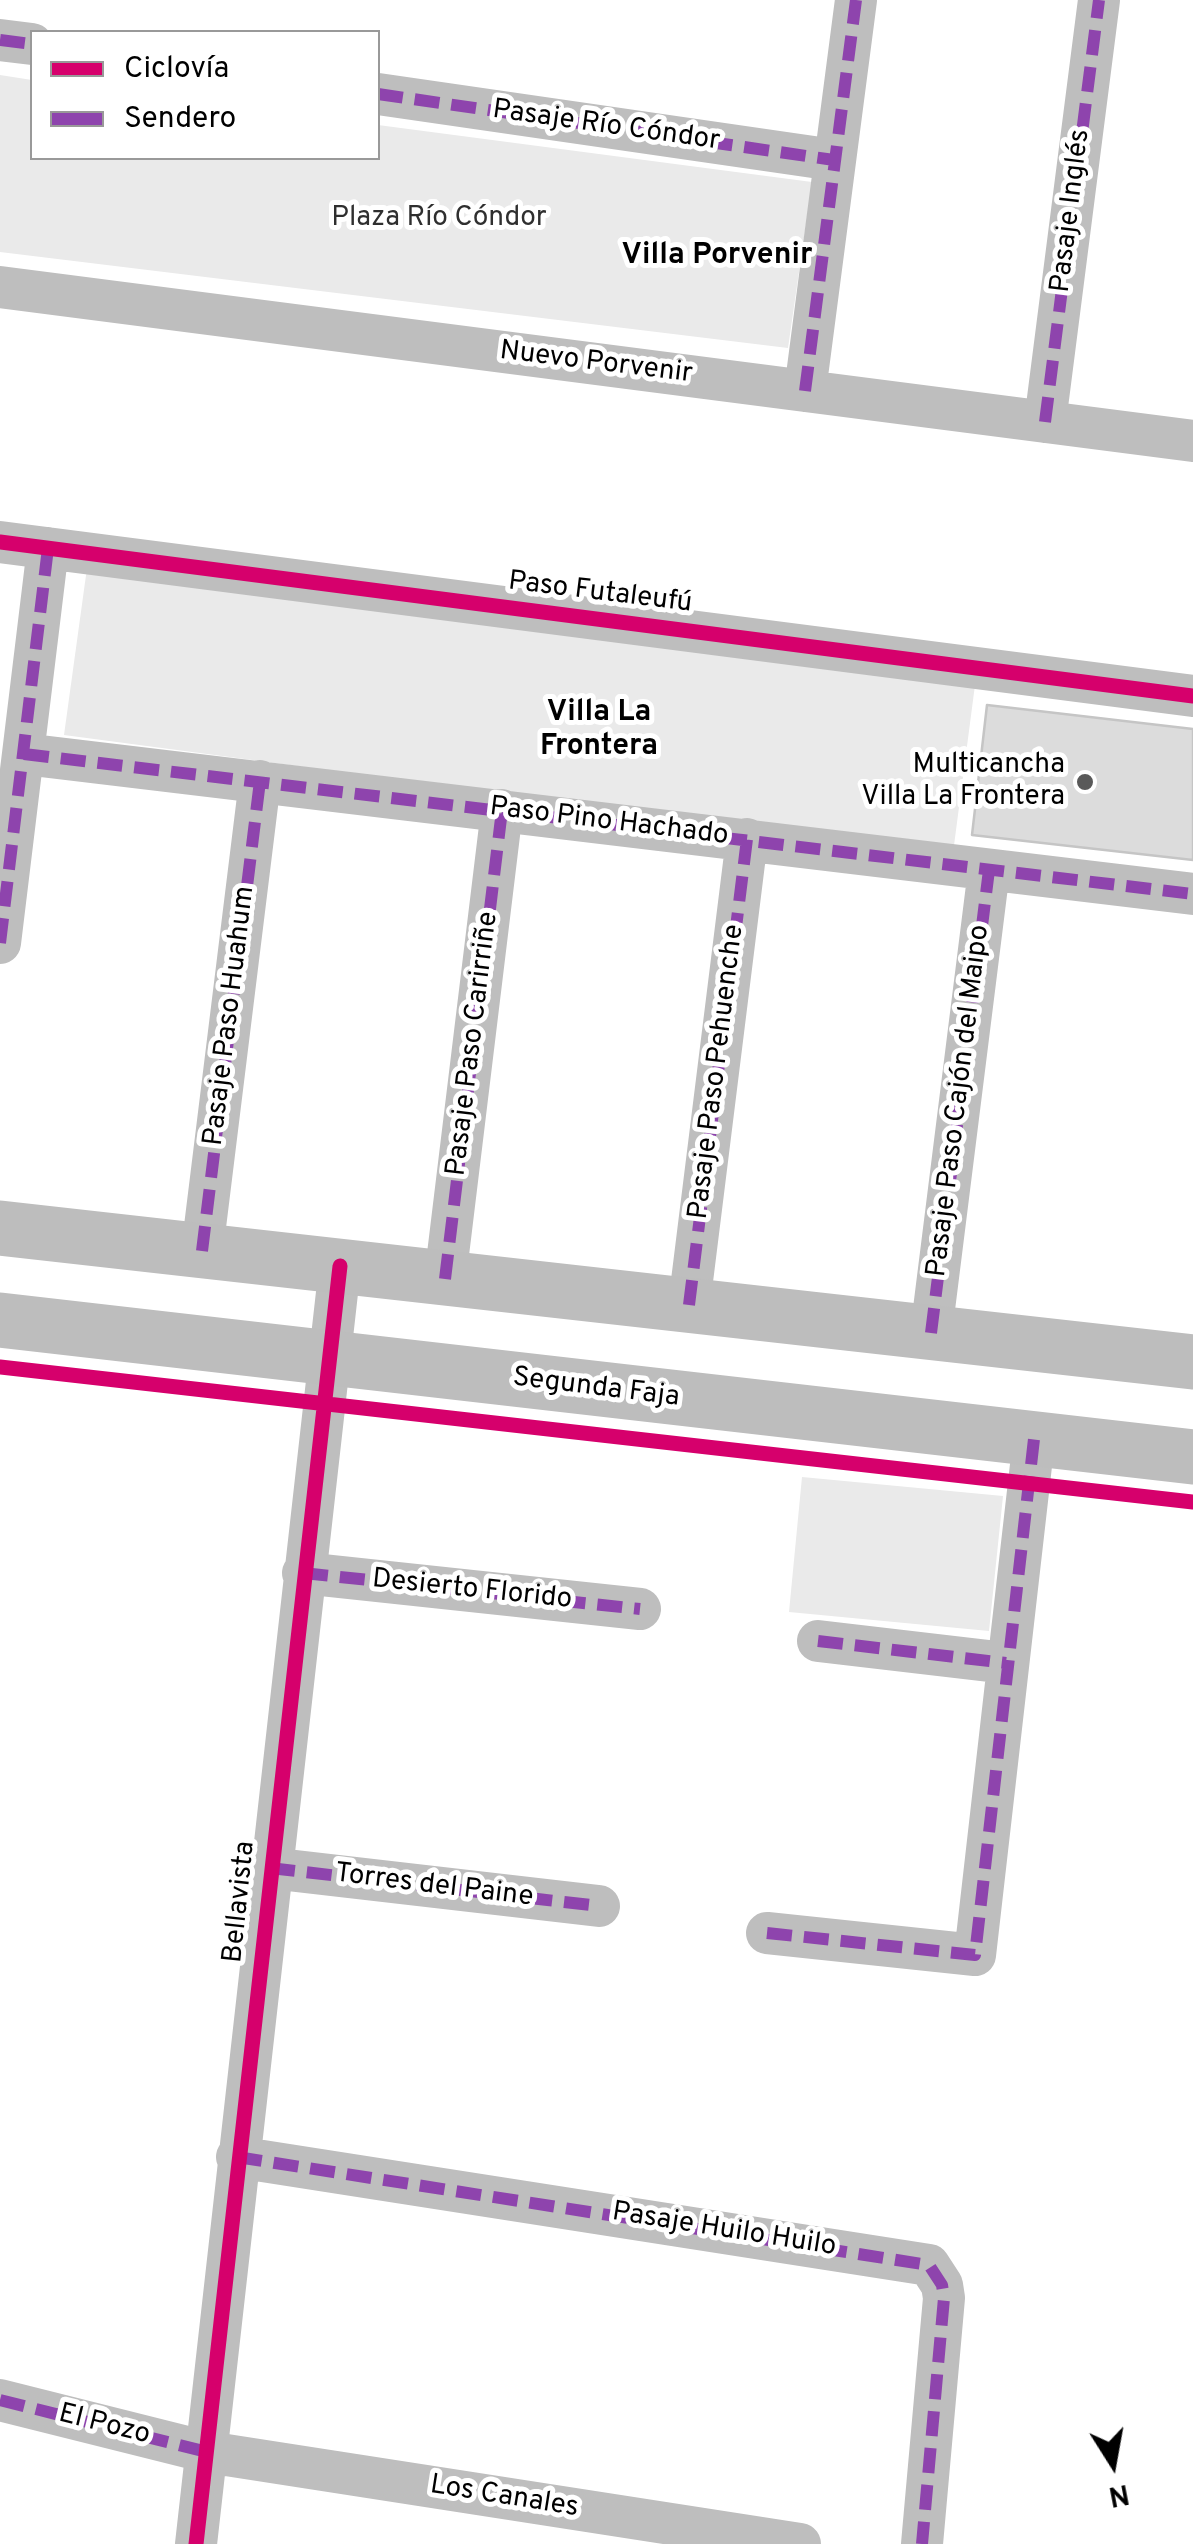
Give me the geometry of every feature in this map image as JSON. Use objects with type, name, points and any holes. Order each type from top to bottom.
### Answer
[{"type":"main road","points":[[0,1228],[1193,1362]]},
{"type":"main road","name":"Segunda Faja","points":[[0,1320],[1034,1439],[1192,1448]]},
{"type":"street","points":[[805,391],[856,0]]},
{"type":"street","name":"Pasaje Inglés","points":[[1045,422],[1099,0]]},
{"type":"street","points":[[0,40],[30,44]]},
{"type":"street","name":"Pasaje Río Cóndor","points":[[380,94],[834,160]]},
{"type":"street","name":"Nuevo Porvenir","points":[[0,287],[1193,441]]},
{"type":"street","name":"Paso Futaleufú","points":[[0,542],[1193,696]]},
{"type":"street","points":[[0,943],[48,548]]},
{"type":"street","name":"Paso Pino Hachado","points":[[24,754],[1193,894]]},
{"type":"street","name":"Pasaje Paso Huahum","points":[[202,1251],[260,781]]},
{"type":"street","name":"Pasaje Paso Carirriñe","points":[[445,1278],[502,810]]},
{"type":"street","name":"Pasaje Paso Pehuenche","points":[[689,1306],[747,840]]},
{"type":"street","name":"Pasaje Paso Cajón del Maipo","points":[[930,1333],[989,870]]},
{"type":"street","name":"Bellavista","points":[[196,2544],[340,1266]]},
{"type":"street","points":[[767,1933],[975,1955],[1034,1439]]},
{"type":"street","name":"Desierto Florido","points":[[303,1573],[640,1609]]},
{"type":"street","points":[[818,1641],[1006,1663]]},
{"type":"street","name":"Torres del Paine","points":[[270,1868],[599,1906]]},
{"type":"street","name":"Pasaje Huilo Huilo","points":[[237,2157],[929,2265],[942,2285],[944,2298],[922,2544]]},
{"type":"street","name":"El Pozo","points":[[0,2400],[207,2452]]},
{"type":"street","name":"Los Canales","points":[[207,2452],[800,2544]]},
{"type":"green space","name":"Plaza Río Cóndor","points":[[0,75],[30,80],[30,160],[380,160],[380,125],[812,182],[788,348],[0,252]]},
{"type":"green space","name":"Villa La Frontera","points":[[87,568],[975,685],[953,853],[64,735]]},
{"type":"green space","points":[[802,1477],[1003,1496],[989,1631],[789,1612]]},
{"type":"building","name":"Multicancha Villa La Frontera","points":[[987,705],[1193,729],[1193,860],[972,835]]},
{"type":"marked path","points":[[805,391],[856,0]]},
{"type":"marked path","points":[[1045,422],[1099,0]]},
{"type":"marked path","points":[[0,40],[30,44]]},
{"type":"marked path","points":[[380,94],[834,160]]},
{"type":"marked path","points":[[0,943],[48,548]]},
{"type":"marked path","points":[[24,754],[1193,894]]},
{"type":"marked path","points":[[202,1251],[260,781]]},
{"type":"marked path","points":[[445,1279],[502,810]]},
{"type":"marked path","points":[[689,1305],[747,839]]},
{"type":"marked path","points":[[931,1333],[989,870]]},
{"type":"marked path","points":[[767,1933],[975,1955],[1034,1439]]},
{"type":"marked path","points":[[303,1573],[640,1609]]},
{"type":"marked path","points":[[818,1641],[1006,1663]]},
{"type":"marked path","points":[[270,1868],[599,1906]]},
{"type":"marked path","points":[[237,2157],[929,2265],[942,2285],[944,2298],[922,2544]]},
{"type":"marked path","points":[[0,2400],[207,2452]]},
{"type":"cycle path","points":[[0,542],[1193,696]]},
{"type":"cycle path","points":[[196,2544],[340,1266]]},
{"type":"cycle path","points":[[0,1367],[1193,1502]]},
{"type":"place","name":"Multicancha Villa La Frontera","points":[[1085,782]]},
{"type":"district","name":"Villa Porvenir","points":[[717,257]]},
{"type":"district","name":"Villa La Frontera","points":[[599,731]]}]
